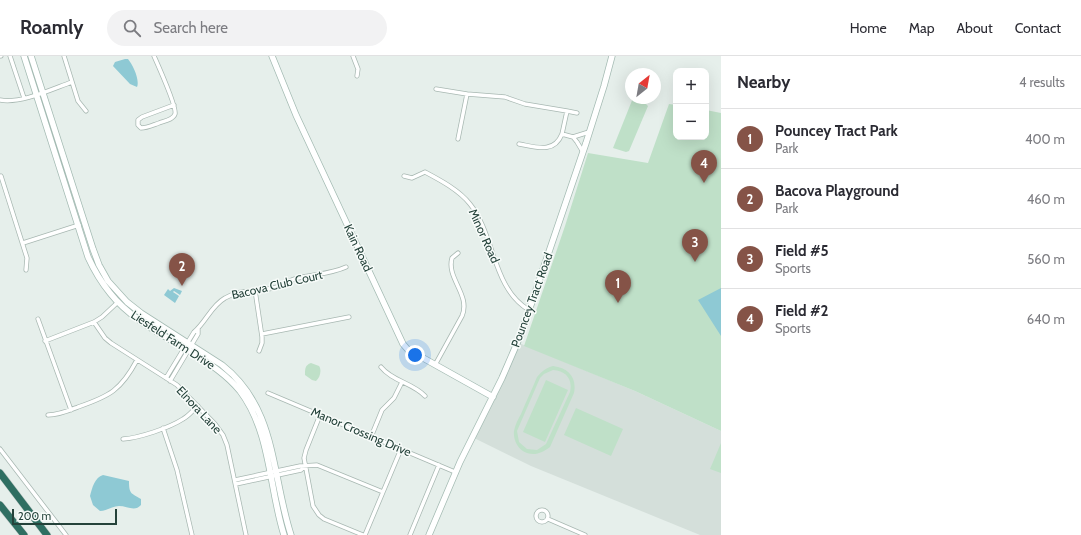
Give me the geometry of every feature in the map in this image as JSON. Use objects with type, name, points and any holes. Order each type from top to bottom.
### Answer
[{"type":"highway","points":[[0,473],[47,535]]},
{"type":"highway","points":[[0,505],[24,535]]},
{"type":"street","points":[[10,56],[24,98]]},
{"type":"street","name":"Liesfeld Farm Drive","points":[[24,56],[81,224],[99,265],[108,281],[120,295],[141,313],[188,347]]},
{"type":"street","name":"Liesfeld Farm Drive","points":[[31,56],[43,92],[81,224],[88,257],[93,267],[103,285],[118,302],[139,320],[228,369],[248,392],[256,405],[265,426],[284,535]]},
{"type":"street","points":[[64,56],[79,103],[86,111]]},
{"type":"street","points":[[154,56],[174,105],[176,113],[171,119],[144,128],[139,127],[138,120],[142,117],[174,105]]},
{"type":"street","name":"Kain Road","points":[[272,56],[296,115],[401,341],[409,350],[493,397]]},
{"type":"street","points":[[353,56],[358,69],[358,76]]},
{"type":"street","name":"Pouncey Tract Road","points":[[428,535],[455,472],[510,360],[529,310],[583,152],[612,56]]},
{"type":"street","points":[[0,100],[11,102],[72,82]]},
{"type":"street","points":[[436,89],[466,94],[505,97],[525,104],[577,113]]},
{"type":"street","points":[[458,139],[466,94]]},
{"type":"street","points":[[519,144],[546,148],[554,145],[560,140],[567,111]]},
{"type":"street","points":[[562,134],[573,137],[589,132]]},
{"type":"street","points":[[573,137],[583,152]]},
{"type":"street","name":"Minor Road","points":[[404,176],[412,178],[425,172],[447,185],[468,201],[479,220],[504,282],[518,301],[529,310]]},
{"type":"street","points":[[1,176],[27,258],[26,270]]},
{"type":"street","points":[[23,243],[81,224]]},
{"type":"street","points":[[435,365],[465,308],[452,270],[452,258],[458,253]]},
{"type":"street","name":"Bacova Club Court","points":[[188,347],[198,334],[198,329],[214,306],[225,297],[239,292],[272,288],[298,278],[331,273],[346,268]]},
{"type":"street","points":[[255,290],[262,334],[262,342],[259,352]]},
{"type":"street","points":[[46,340],[94,322],[102,317],[118,302]]},
{"type":"street","points":[[262,334],[349,317]]},
{"type":"street","points":[[38,319],[71,410]]},
{"type":"street","name":"Elnora Lane","points":[[94,322],[105,338],[111,343],[170,380],[198,406],[223,435],[227,445],[246,535]]},
{"type":"street","points":[[166,378],[188,347]]},
{"type":"street","points":[[170,380],[188,347]]},
{"type":"street","points":[[48,414],[59,414],[71,410],[96,401],[111,393],[125,381],[137,360]]},
{"type":"street","points":[[381,367],[386,372],[420,391],[425,396]]},
{"type":"street","points":[[371,437],[382,410],[394,398],[402,382]]},
{"type":"street","name":"Manor Crossing Drive","points":[[268,393],[455,472]]},
{"type":"street","points":[[123,439],[137,437],[175,424],[185,418],[198,406]]},
{"type":"street","points":[[320,415],[304,454],[313,506],[319,515],[324,519],[364,535],[401,449]]},
{"type":"street","points":[[163,428],[177,470],[192,535]]},
{"type":"street","points":[[0,449],[66,535]]},
{"type":"street","points":[[235,482],[301,470],[305,466],[317,465],[383,492]]},
{"type":"street","points":[[410,535],[439,465]]},
{"type":"street","name":"Liesfeld Farm Drive","points":[[273,474],[291,535]]},
{"type":"street","points":[[548,518],[584,535]]},
{"type":"shaded area","points":[[519,343],[635,391],[721,431],[721,535],[700,535],[531,466],[472,437]]},
{"type":"green space","points":[[631,104],[646,104],[648,106],[629,151],[626,152],[613,148]]},
{"type":"green space","points":[[669,104],[673,105],[673,140],[709,140],[709,111],[721,113],[721,431],[635,391],[524,346],[588,153],[648,163]]},
{"type":"green space","points":[[311,363],[319,366],[320,368],[319,378],[316,381],[305,375],[306,368]]},
{"type":"green space","points":[[551,367],[559,367],[571,375],[575,388],[574,393],[550,447],[539,453],[527,453],[521,450],[517,444],[514,438],[514,429],[537,377],[544,370]],"holes":[[[553,370],[568,376],[571,387],[570,392],[546,444],[537,450],[527,449],[519,442],[517,431],[540,378],[544,374]]]},
{"type":"green space","points":[[546,380],[568,390],[545,442],[523,432]]},
{"type":"green space","points":[[576,408],[623,429],[611,456],[564,435]]},
{"type":"green space","points":[[721,443],[721,473],[710,469]]},
{"type":"water","points":[[128,59],[134,69],[138,81],[137,87],[130,84],[113,66],[115,62]]},
{"type":"water","points":[[174,288],[182,291],[180,295],[174,291],[173,292],[179,296],[175,303],[164,295],[168,289],[170,291]]},
{"type":"water","points":[[721,288],[721,336],[698,300]]},
{"type":"water","points":[[103,475],[129,481],[130,491],[141,499],[141,505],[136,508],[119,506],[100,511],[93,505],[90,496],[96,480]]},
{"type":"place","name":"Field #2","points":[[704,183]]},
{"type":"place","name":"Field #5","points":[[695,262]]},
{"type":"place","name":"Bacova Playground","points":[[182,286]]},
{"type":"place","name":"Pouncey Tract Park","points":[[618,303]]}]
